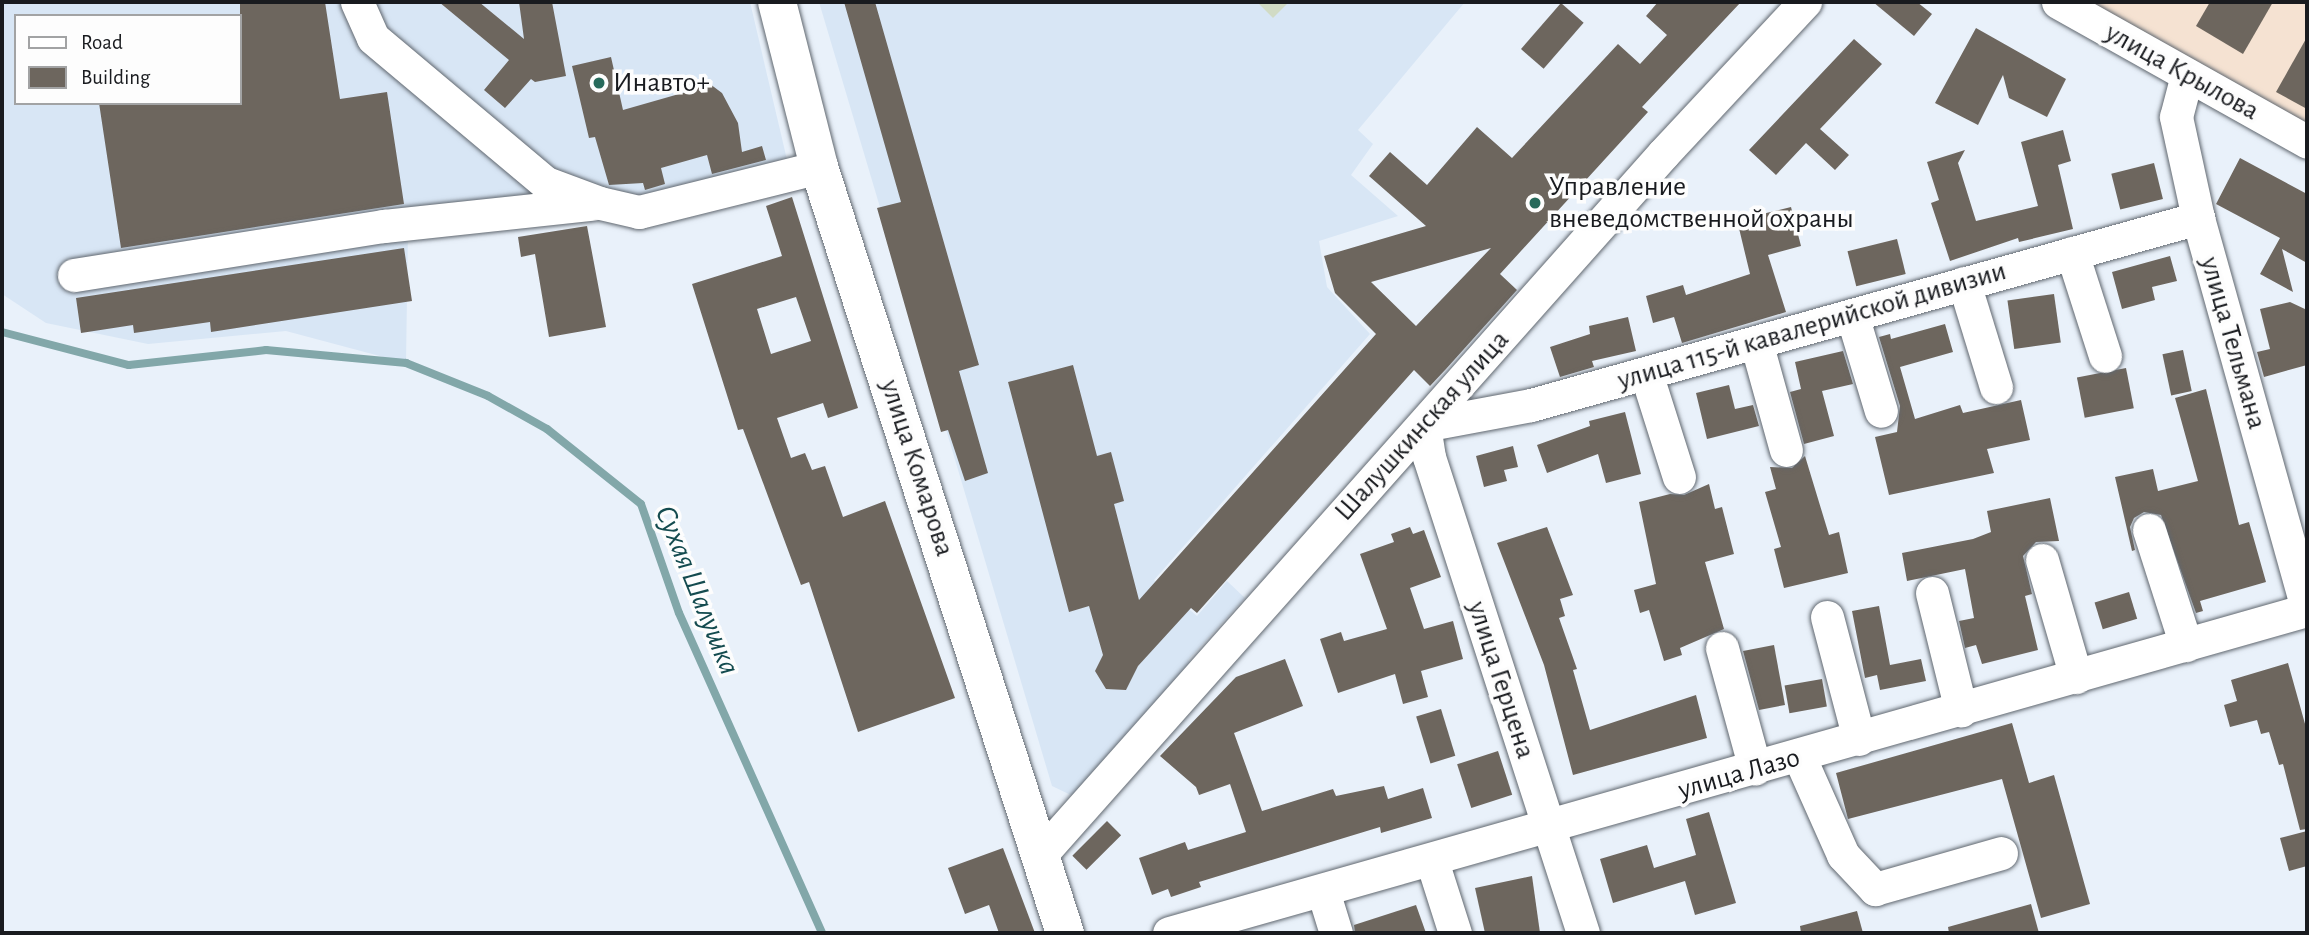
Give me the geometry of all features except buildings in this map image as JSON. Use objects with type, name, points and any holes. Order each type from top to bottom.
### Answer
[{"type":"main road","name":"улица Комарова","points":[[777,2],[819,167],[1042,853],[1065,933]]},
{"type":"street","points":[[357,2],[373,38],[546,183],[600,203],[639,212],[819,167]]},
{"type":"street","name":"Шалушкинская улица","points":[[1042,853],[1664,153],[1805,2]]},
{"type":"street","name":"улица Крылова","points":[[2057,2],[2307,142]]},
{"type":"street","name":"улица Тельмана","points":[[2186,75],[2176,117],[2198,218],[2307,610]]},
{"type":"street","points":[[74,275],[384,226],[600,203]]},
{"type":"street","name":"улица 115-й кавалерийской дивизии","points":[[1424,425],[1531,405],[2198,218]]},
{"type":"street","points":[[2072,253],[2105,356]]},
{"type":"street","points":[[1964,284],[1996,387]]},
{"type":"street","points":[[1852,315],[1881,411]]},
{"type":"street","points":[[1756,342],[1786,450]]},
{"type":"street","points":[[1647,373],[1679,477]]},
{"type":"street","name":"улица Герцена","points":[[1424,425],[1429,457],[1583,933]]},
{"type":"street","points":[[2148,530],[2186,645]]},
{"type":"street","points":[[2042,560],[2076,677]]},
{"type":"street","points":[[1932,593],[1961,710]]},
{"type":"street","name":"улица Лазо","points":[[1169,933],[1220,926],[1323,891],[1549,829],[2307,610]]},
{"type":"street","points":[[1827,617],[1860,739]]},
{"type":"street","points":[[1722,649],[1755,769]]},
{"type":"street","points":[[1799,756],[1843,855],[1875,889],[2001,853]]},
{"type":"street","points":[[1432,861],[1455,933]]},
{"type":"street","points":[[1323,891],[1336,933]]},
{"type":"shaded area","points":[[2,2],[750,2],[788,164],[716,189],[408,230],[406,363],[286,331],[148,344],[46,323],[2,294]]},
{"type":"shaded area","points":[[819,2],[1465,2],[1358,130],[1373,144],[1351,175],[1398,216],[1319,241],[1327,287],[1370,334],[1154,580],[1197,616],[1227,581],[1245,598],[1188,660],[1195,668],[1073,796],[1052,786]]},
{"type":"shaded area","points":[[2058,2],[2307,2],[2307,142]]},
{"type":"green space","points":[[1257,2],[1289,2],[1273,18]]},
{"type":"waterway","name":"Сухая Шалушка","points":[[2,332],[129,365],[266,350],[406,363],[488,396],[547,429],[641,504],[679,613],[822,933]]},
{"type":"place","name":"Инавто+","points":[[599,83]]},
{"type":"place","name":"Управление вневедомственной охраны","points":[[1535,203]]}]
